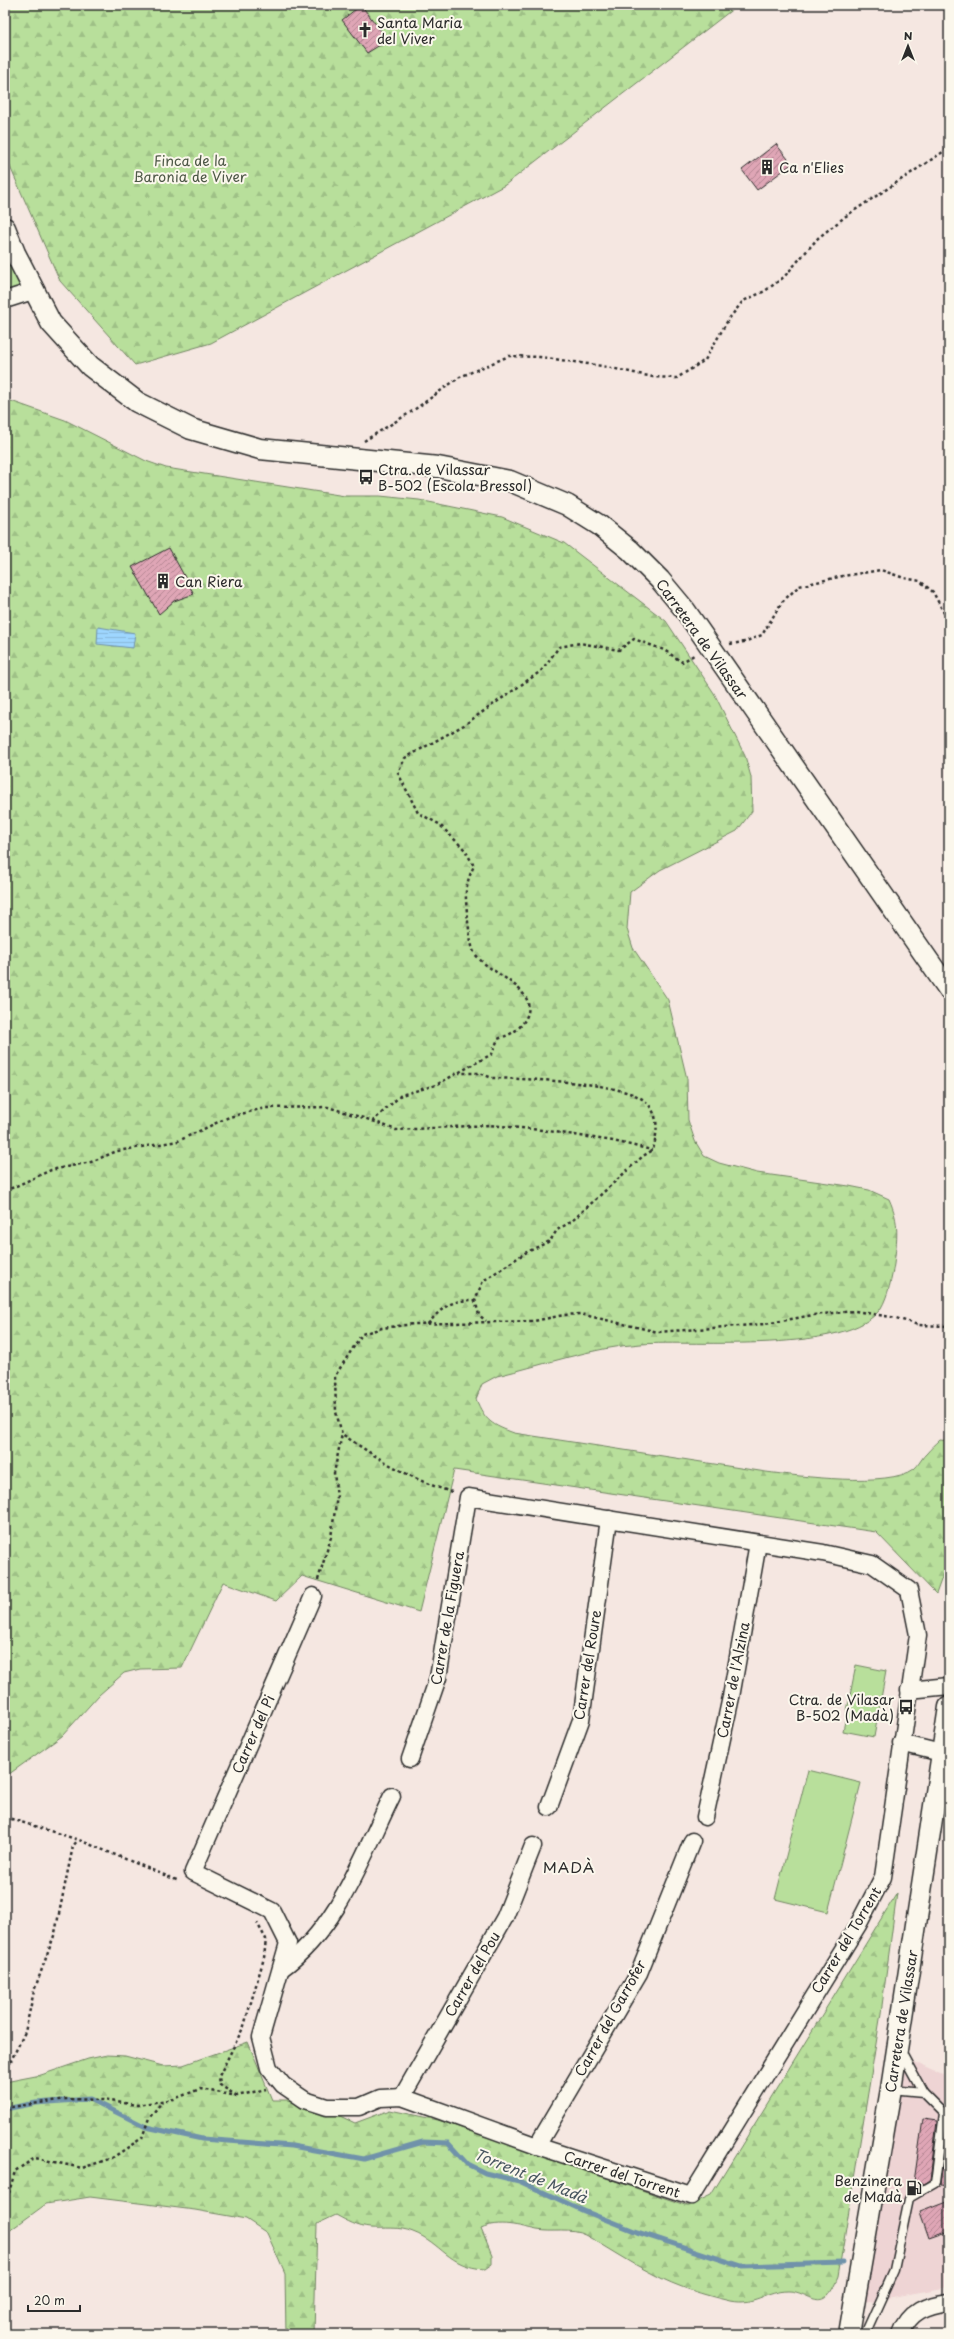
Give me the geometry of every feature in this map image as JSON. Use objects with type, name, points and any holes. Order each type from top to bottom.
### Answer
[{"type":"street","name":"Carretera de Vilassar","points":[[5,228],[33,291],[51,323],[90,366],[137,402],[191,429],[260,449],[438,467],[510,481],[567,505],[599,525],[635,555],[660,580],[685,610],[949,990]]},
{"type":"street","points":[[5,300],[33,291]]},
{"type":"street","name":"Carrer del Torrent","points":[[187,1877],[272,1911],[288,1943],[261,2037],[269,2068],[283,2085],[305,2100],[327,2107],[359,2107],[380,2098],[402,2097],[537,2146],[692,2196],[858,1925],[883,1877],[908,1690],[918,1635],[908,1590],[872,1564],[823,1553],[468,1497]]},
{"type":"street","name":"Carrer de la Figuera","points":[[410,1759],[438,1678],[468,1497]]},
{"type":"street","name":"Carrer del Roure","points":[[549,1807],[581,1720],[609,1519]]},
{"type":"street","name":"Carrer de l'Alzina","points":[[706,1817],[731,1698],[758,1543]]},
{"type":"street","name":"Carrer del Pi","points":[[187,1877],[313,1596]]},
{"type":"street","points":[[908,1690],[949,1686]]},
{"type":"street","name":"Carretera de Vilassar","points":[[849,2334],[891,2089],[945,1752],[949,1707]]},
{"type":"street","points":[[901,1743],[945,1752]]},
{"type":"street","points":[[281,1969],[297,1957],[334,1914],[392,1796]]},
{"type":"street","name":"Carrer del Garrofer","points":[[537,2146],[639,1974],[692,1842]]},
{"type":"street","name":"Carrer del Pou","points":[[402,2097],[505,1917],[533,1846]]},
{"type":"street","points":[[901,2334],[905,2324],[915,2312],[932,2304],[949,2302]]},
{"type":"lane","points":[[865,2334],[894,2270],[909,2198],[935,2183],[944,2113],[923,2092],[897,2044]]},
{"type":"lane","points":[[891,2089],[923,2092]]},
{"type":"path","points":[[341,458],[376,432],[411,412],[460,377],[509,356],[547,358],[653,377],[677,378],[705,360],[728,320],[743,301],[766,291],[784,277],[818,238],[846,216],[949,148]]},
{"type":"path","points":[[372,1122],[401,1095],[436,1085],[492,1054],[498,1039],[516,1032],[529,1011],[525,996],[512,983],[487,968],[473,951],[466,893],[468,881],[474,866],[465,850],[439,824],[418,813],[398,773],[405,758],[464,725],[499,702],[541,671],[559,647],[580,643],[619,650],[634,639],[664,650],[682,662],[710,646],[744,642],[762,635],[782,602],[800,586],[843,576],[881,570],[904,578],[920,581],[933,592],[944,613],[949,615]]},
{"type":"path","points":[[459,1073],[480,1073],[492,1078],[572,1083],[639,1095],[648,1103],[656,1118],[657,1135],[653,1150],[643,1156],[572,1221],[557,1230],[550,1241],[525,1253],[483,1281],[475,1300],[479,1315],[486,1322]]},
{"type":"path","points":[[5,1191],[50,1170],[91,1162],[117,1151],[178,1141],[229,1117],[264,1108],[328,1107],[396,1130],[489,1125],[542,1130],[613,1141],[653,1150]]},
{"type":"path","points":[[428,1324],[442,1307],[464,1300],[475,1300]]},
{"type":"path","points":[[313,1596],[331,1537],[337,1497],[334,1473],[342,1434],[336,1412],[335,1376],[362,1334],[382,1328],[428,1324],[534,1321],[564,1315],[580,1314],[658,1332],[765,1324],[813,1315],[855,1311],[896,1318],[918,1325],[949,1326]]},
{"type":"path","points":[[342,1434],[385,1464],[431,1486],[468,1497]]},
{"type":"path","points":[[5,1817],[79,1840],[187,1877]]},
{"type":"path","points":[[5,2073],[24,2032],[34,1991],[55,1933],[73,1846],[79,1840]]},
{"type":"path","points":[[237,2096],[220,2085],[219,2076],[244,2026],[264,1958],[266,1939],[255,1920]]},
{"type":"path","points":[[5,2108],[66,2099],[103,2100],[137,2105],[163,2101],[200,2089],[237,2096],[283,2085]]},
{"type":"path","points":[[5,2197],[8,2196],[15,2171],[35,2158],[82,2168],[112,2158],[142,2138],[149,2118],[163,2101]]},
{"type":"shaded area","name":"Benzinera de Madà","points":[[897,2044],[912,2061],[949,2078],[949,2287],[864,2302]]},
{"type":"green space","name":"Finca de la Baronia de Viver","points":[[5,5],[738,5],[505,185],[211,343],[135,365],[60,281],[11,169],[5,150]]},
{"type":"green space","points":[[5,235],[29,290],[5,297]]},
{"type":"green space","points":[[8,400],[65,420],[146,461],[166,468],[345,496],[380,496],[419,500],[502,517],[564,543],[666,621],[714,693],[745,756],[751,777],[752,811],[737,831],[660,870],[630,892],[627,929],[633,948],[668,1000],[687,1079],[688,1120],[695,1141],[704,1156],[719,1163],[757,1173],[869,1190],[889,1199],[895,1216],[897,1231],[891,1280],[886,1298],[881,1308],[864,1323],[838,1333],[805,1339],[769,1342],[641,1344],[605,1349],[497,1376],[482,1384],[476,1399],[486,1417],[490,1421],[495,1425],[514,1433],[766,1472],[820,1478],[865,1479],[902,1475],[914,1469],[940,1440],[949,1441],[949,1558],[936,1594],[876,1532],[454,1470],[419,1612],[302,1576],[276,1601],[223,1582],[182,1668],[140,1669],[124,1673],[99,1695],[62,1736],[5,1777],[5,403]]},
{"type":"green space","points":[[856,1665],[886,1671],[874,1737],[843,1731]]},
{"type":"green space","points":[[808,1770],[861,1783],[828,1912],[775,1899]]},
{"type":"green space","points":[[897,1893],[881,2013],[838,2277],[827,2296],[821,2299],[788,2291],[773,2293],[746,2302],[720,2299],[662,2279],[580,2233],[568,2231],[543,2231],[509,2224],[495,2224],[481,2228],[492,2255],[492,2264],[485,2269],[472,2267],[462,2264],[431,2242],[408,2230],[361,2226],[336,2215],[317,2224],[314,2334],[286,2334],[285,2274],[267,2233],[246,2219],[195,2210],[90,2197],[46,2204],[5,2234],[5,2082],[41,2075],[88,2059],[107,2055],[125,2056],[163,2066],[183,2065],[248,2042],[272,2100],[305,2100],[355,2123],[390,2110],[438,2120],[688,2206],[711,2195]]},
{"type":"water","points":[[98,627],[135,633],[133,648],[97,644]]},
{"type":"building","name":"Santa Maria del Viver","points":[[361,5],[388,40],[367,53],[342,20]]},
{"type":"building","name":"Ca n'Elies","points":[[776,144],[792,164],[757,190],[742,170]]},
{"type":"building","name":"Can Riera","points":[[169,548],[194,594],[174,601],[159,614],[132,567]]},
{"type":"building","points":[[923,2119],[937,2121],[930,2180],[923,2184],[914,2182]]},
{"type":"building","points":[[948,2122],[949,2123],[949,2187],[940,2186]]},
{"type":"building","points":[[949,2201],[949,2231],[929,2238],[920,2212]]},
{"type":"waterway","name":"Torrent de Madà","points":[[5,2109],[36,2103],[90,2099],[146,2127],[202,2139],[292,2146],[364,2159],[423,2142],[448,2143],[467,2164],[485,2173],[519,2181],[584,2211],[637,2232],[741,2266],[843,2263]]},
{"type":"place","name":"Santa Maria del Viver","points":[[365,30]]},
{"type":"place","name":"Ca n'Elies","points":[[767,167]]},
{"type":"place","name":"Ctra. de Vilassar B-502 (Escola Bressol)","points":[[366,477]]},
{"type":"place","name":"Can Riera","points":[[163,581]]},
{"type":"place","name":"Ctra. de Vilasar B-502 (Madà)","points":[[906,1707]]},
{"type":"place","name":"Benzinera de Madà","points":[[914,2188]]},
{"type":"district","name":"MADÀ","points":[[569,1866]]}]
